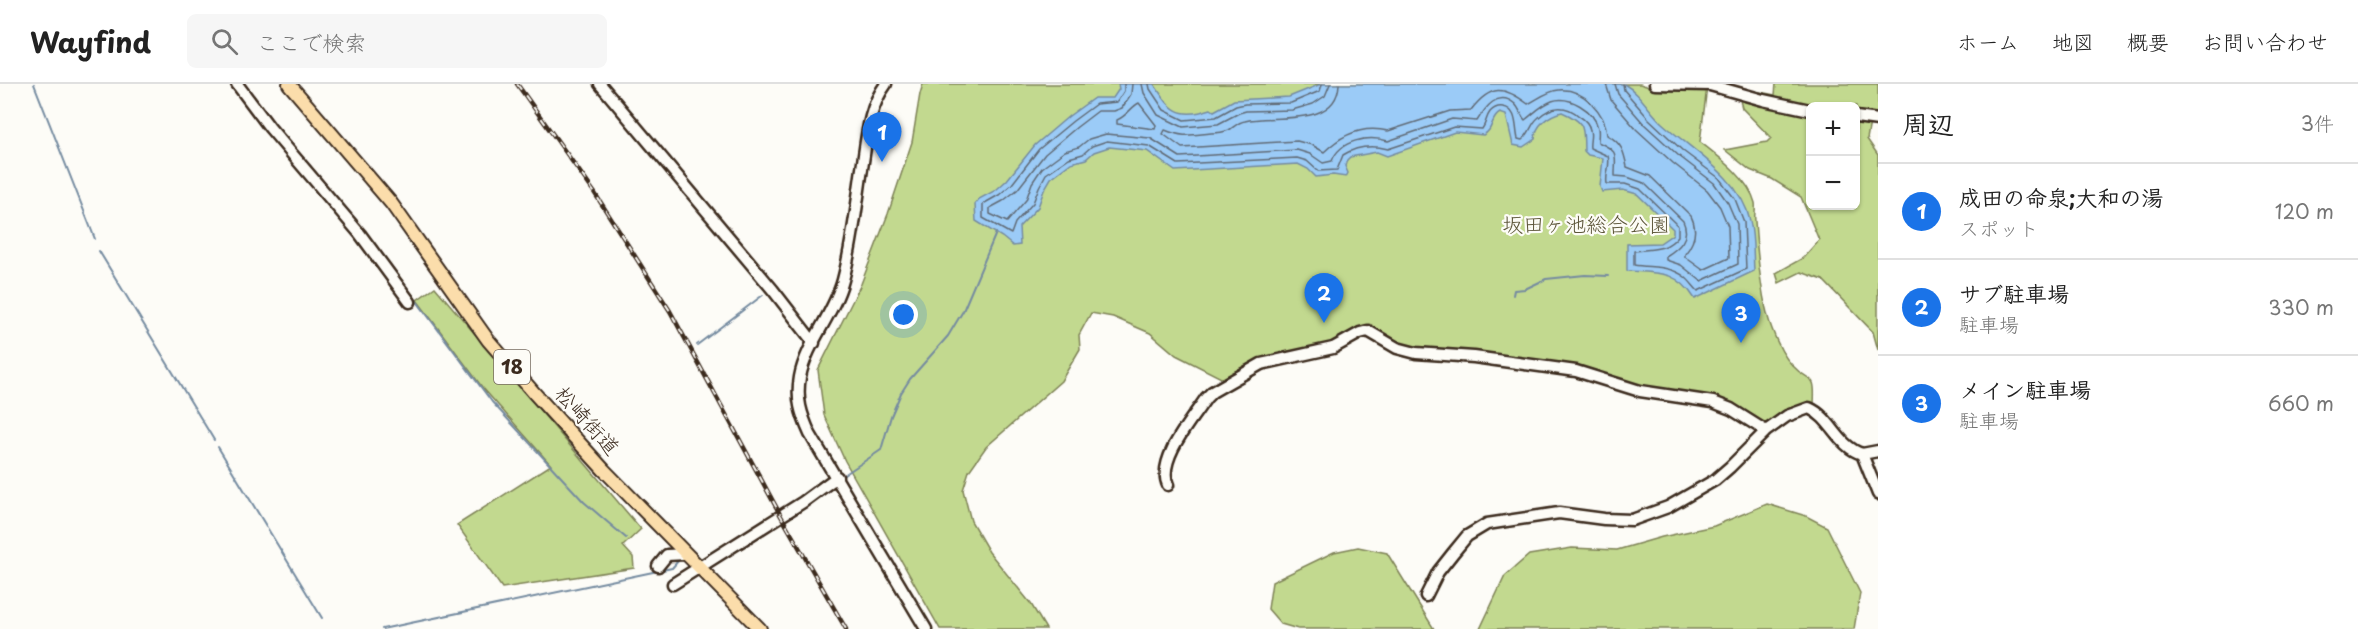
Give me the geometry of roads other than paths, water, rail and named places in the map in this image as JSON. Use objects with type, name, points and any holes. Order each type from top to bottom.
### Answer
[{"type":"main road","name":"松崎街道","points":[[290,84],[391,203],[488,340],[604,470],[760,629]]},
{"type":"street","points":[[237,84],[270,128],[360,234],[410,302]]},
{"type":"street","points":[[600,84],[773,290],[814,343]]},
{"type":"street","points":[[886,84],[871,112],[842,282],[803,365],[797,397],[810,434],[926,629]]},
{"type":"street","points":[[1655,84],[1710,85],[1762,100],[1806,109]]},
{"type":"street","points":[[1860,118],[1878,120]]},
{"type":"street","points":[[1168,485],[1165,473],[1171,453],[1212,392],[1261,364],[1333,348],[1365,331],[1397,348],[1416,353],[1474,357],[1576,371],[1640,391],[1713,402],[1731,409],[1766,431]]},
{"type":"street","points":[[1425,596],[1438,572],[1467,536],[1487,525],[1559,513],[1632,520],[1668,507],[1715,480],[1766,431],[1787,416],[1809,408],[1820,412],[1846,446],[1862,454],[1878,450]]},
{"type":"street","points":[[1862,454],[1878,494]]},
{"type":"street","points":[[673,584],[837,477]]},
{"type":"street","points":[[658,566],[667,555],[686,554]]},
{"type":"water","points":[[1118,84],[1154,84],[1165,100],[1176,110],[1191,113],[1211,109],[1214,111],[1234,100],[1289,97],[1321,84],[1624,84],[1635,92],[1662,123],[1714,166],[1737,191],[1750,221],[1754,271],[1695,299],[1674,278],[1657,273],[1627,271],[1627,244],[1660,243],[1673,234],[1673,229],[1637,194],[1623,190],[1602,192],[1600,187],[1603,158],[1588,155],[1584,151],[1584,137],[1580,123],[1562,112],[1544,121],[1537,129],[1535,139],[1523,147],[1513,145],[1506,115],[1500,113],[1483,135],[1455,132],[1387,156],[1377,152],[1350,157],[1345,166],[1348,173],[1346,177],[1333,175],[1316,177],[1308,169],[1298,164],[1175,171],[1147,151],[1109,147],[1094,152],[1086,159],[1071,163],[1051,178],[1038,207],[1019,227],[1020,245],[1013,246],[976,221],[975,204],[979,199],[996,190],[1007,180],[1035,145],[1069,116],[1094,98],[1113,98],[1119,89]]},
{"type":"waterway","points":[[34,84],[95,239]]},
{"type":"waterway","points":[[264,111],[272,121]]},
{"type":"waterway","points":[[276,126],[360,225],[492,402],[584,502],[626,538]]},
{"type":"waterway","points":[[844,475],[881,450],[891,416],[901,393],[910,379],[948,336],[963,311],[996,233]]},
{"type":"waterway","points":[[99,251],[214,440]]},
{"type":"waterway","points":[[1513,295],[1514,290],[1525,289],[1546,279],[1585,275],[1608,276]]},
{"type":"waterway","points":[[697,345],[763,295]]},
{"type":"waterway","points":[[218,447],[322,618]]},
{"type":"waterway","points":[[382,629],[672,568],[678,561]]},
{"type":"railway","points":[[517,84],[594,192],[670,311],[781,516],[846,629]]},
{"type":"place","name":"成田の命泉;大和の湯","points":[[882,162]]},
{"type":"place","name":"サブ駐車場","points":[[1324,323]]},
{"type":"place","name":"メイン駐車場","points":[[1741,343]]},
{"type":"park label","name":"坂田ヶ池総合公園","points":[[1586,225]]}]
